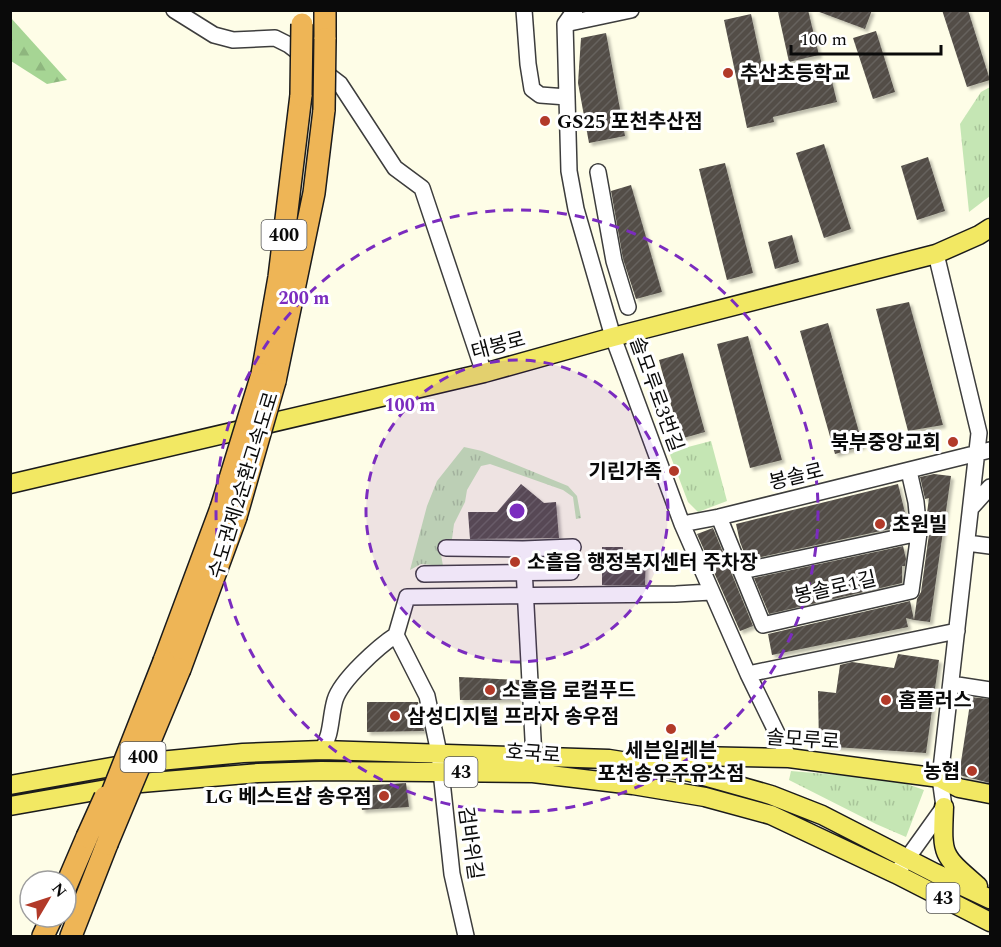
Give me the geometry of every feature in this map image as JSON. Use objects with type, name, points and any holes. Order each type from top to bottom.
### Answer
[{"type":"highway","name":"수도권제2순환고속도로","points":[[78,887],[172,665],[229,513],[269,377],[315,193],[324,110],[325,10]]},
{"type":"highway","name":"수도권제2순환고속도로","points":[[269,377],[301,95],[302,17]]},
{"type":"highway","name":"수도권제2순환고속도로","points":[[71,936],[97,839],[143,712],[172,665]]},
{"type":"highway","points":[[77,869],[97,839]]},
{"type":"main road","name":"태봉로","points":[[10,484],[484,373],[613,337],[936,254],[990,228]]},
{"type":"main road","name":"호국로","points":[[10,785],[128,764],[243,753],[322,750],[609,759],[690,772],[745,786],[822,815],[990,898]]},
{"type":"main road","name":"솔모루로","points":[[609,759],[635,755],[789,758],[940,778],[959,788],[990,794]]},
{"type":"main road","name":"호국로","points":[[10,806],[141,783],[207,777],[321,771],[533,773],[705,796],[771,815],[849,851],[990,922]]},
{"type":"main road","points":[[944,807],[942,842],[945,854],[990,898]]},
{"type":"main road","points":[[849,851],[857,833]]},
{"type":"street","points":[[174,10],[214,35],[233,40],[275,38],[289,45],[340,84],[395,168],[422,188],[484,373]]},
{"type":"street","points":[[524,10],[532,89],[540,95],[567,97]]},
{"type":"street","points":[[565,24],[575,10]]},
{"type":"street","points":[[565,24],[597,14],[631,10]]},
{"type":"street","name":"솔모루로3번길","points":[[565,24],[569,171],[576,209],[613,337],[682,524],[748,674],[789,758]]},
{"type":"street","points":[[598,172],[614,261],[628,307]]},
{"type":"street","points":[[896,874],[944,807],[940,778],[971,508],[984,452],[936,254]]},
{"type":"street","name":"봉솔로","points":[[682,524],[984,452]]},
{"type":"street","name":"봉솔로1길","points":[[719,517],[763,625],[911,591],[919,532],[916,502],[909,471]]},
{"type":"street","points":[[971,508],[990,487]]},
{"type":"street","points":[[741,571],[919,532]]},
{"type":"street","points":[[967,543],[990,546]]},
{"type":"street","points":[[446,548],[573,547]]},
{"type":"street","points":[[523,549],[534,758]]},
{"type":"street","points":[[424,574],[571,572]]},
{"type":"street","points":[[322,750],[327,742],[335,698],[355,671],[380,645],[396,635],[407,597],[711,592]]},
{"type":"street","points":[[748,674],[957,631]]},
{"type":"street","name":"검바위길","points":[[396,635],[427,696],[439,753],[452,874],[466,936]]},
{"type":"street","points":[[951,684],[990,690]]},
{"type":"green space","points":[[11,18],[67,80],[47,84],[11,61]]},
{"type":"green space","points":[[990,87],[990,196],[969,212],[960,124],[981,92]]},
{"type":"green space","points":[[711,441],[727,501],[698,512],[688,502],[669,452]]},
{"type":"green space","points":[[464,447],[482,451],[568,486],[577,496],[581,518],[576,519],[573,497],[563,490],[490,464],[481,466],[467,490],[465,502],[454,524],[452,539],[440,549],[443,566],[421,564],[410,570],[427,506],[437,481]]},
{"type":"green space","points":[[791,771],[896,780],[924,790],[906,837],[789,780]]},
{"type":"building","points":[[808,10],[819,55],[789,62],[778,12]]},
{"type":"building","points":[[814,10],[872,10],[865,29]]},
{"type":"building","points":[[942,10],[968,10],[990,80],[967,87]]},
{"type":"building","points":[[751,14],[766,84],[829,69],[837,102],[773,117],[774,122],[747,128],[724,20]]},
{"type":"building","points":[[876,31],[895,92],[873,99],[853,38]]},
{"type":"building","points":[[606,33],[625,136],[589,143],[578,83],[581,38]]},
{"type":"building","points":[[824,144],[851,229],[824,238],[796,153]]},
{"type":"building","points":[[928,157],[945,211],[917,220],[901,166]]},
{"type":"building","points":[[725,163],[753,273],[727,280],[699,169]]},
{"type":"building","points":[[631,185],[662,292],[636,299],[623,259],[611,191]]},
{"type":"building","points":[[792,235],[799,262],[775,269],[768,242]]},
{"type":"building","points":[[909,302],[943,425],[908,431],[876,309]]},
{"type":"building","points":[[828,323],[863,446],[835,454],[800,331]]},
{"type":"building","points":[[748,336],[782,460],[750,468],[717,344]]},
{"type":"building","points":[[683,353],[705,432],[680,439],[659,360]]},
{"type":"building","points":[[934,474],[951,476],[930,622],[914,620],[917,599],[921,592],[929,534],[927,513],[929,498],[925,499],[920,477]]},
{"type":"building","points":[[521,484],[544,503],[556,502],[559,538],[470,539],[468,512],[497,512]]},
{"type":"building","points":[[898,484],[908,525],[747,560],[736,524]]},
{"type":"building","points":[[713,528],[753,626],[740,631],[697,534]]},
{"type":"building","points":[[903,546],[906,559],[905,566],[902,566],[902,583],[769,614],[754,578]]},
{"type":"building","points":[[602,547],[623,547],[623,555],[646,555],[645,585],[602,585]]},
{"type":"building","points":[[910,601],[914,620],[906,618],[908,627],[772,655],[768,634]]},
{"type":"building","points":[[898,654],[939,660],[926,753],[819,746],[818,691],[836,693],[840,665],[852,662],[894,668]]},
{"type":"building","name":"소흘읍 로컬푸드","points":[[459,677],[520,680],[520,700],[460,700]]},
{"type":"building","points":[[971,697],[990,699],[990,783],[959,775]]},
{"type":"building","name":"삼성디지털 프라자 송우점","points":[[367,702],[418,702],[424,731],[367,732]]},
{"type":"building","name":"LG 베스트샵 송우점","points":[[406,783],[409,807],[362,810],[358,786]]},
{"type":"place","name":"추산초등학교","points":[[728,73]]},
{"type":"place","name":"GS25 포천추산점","points":[[545,121]]},
{"type":"place","name":"북부중앙교회","points":[[953,442]]},
{"type":"place","name":"기린가족","points":[[674,471]]},
{"type":"place","name":"초원빌","points":[[880,524]]},
{"type":"place","name":"소흘읍 행정복지센터 주차장","points":[[515,562]]},
{"type":"place","name":"소흘읍 로컬푸드","points":[[490,690]]},
{"type":"place","name":"홈플러스","points":[[886,700]]},
{"type":"place","name":"삼성디지털 프라자 송우점","points":[[395,716]]},
{"type":"place","name":"세븐일레븐 포천송우주유소점","points":[[671,729]]},
{"type":"place","name":"농협","points":[[972,771]]},
{"type":"place","name":"LG 베스트샵 송우점","points":[[384,796]]}]
